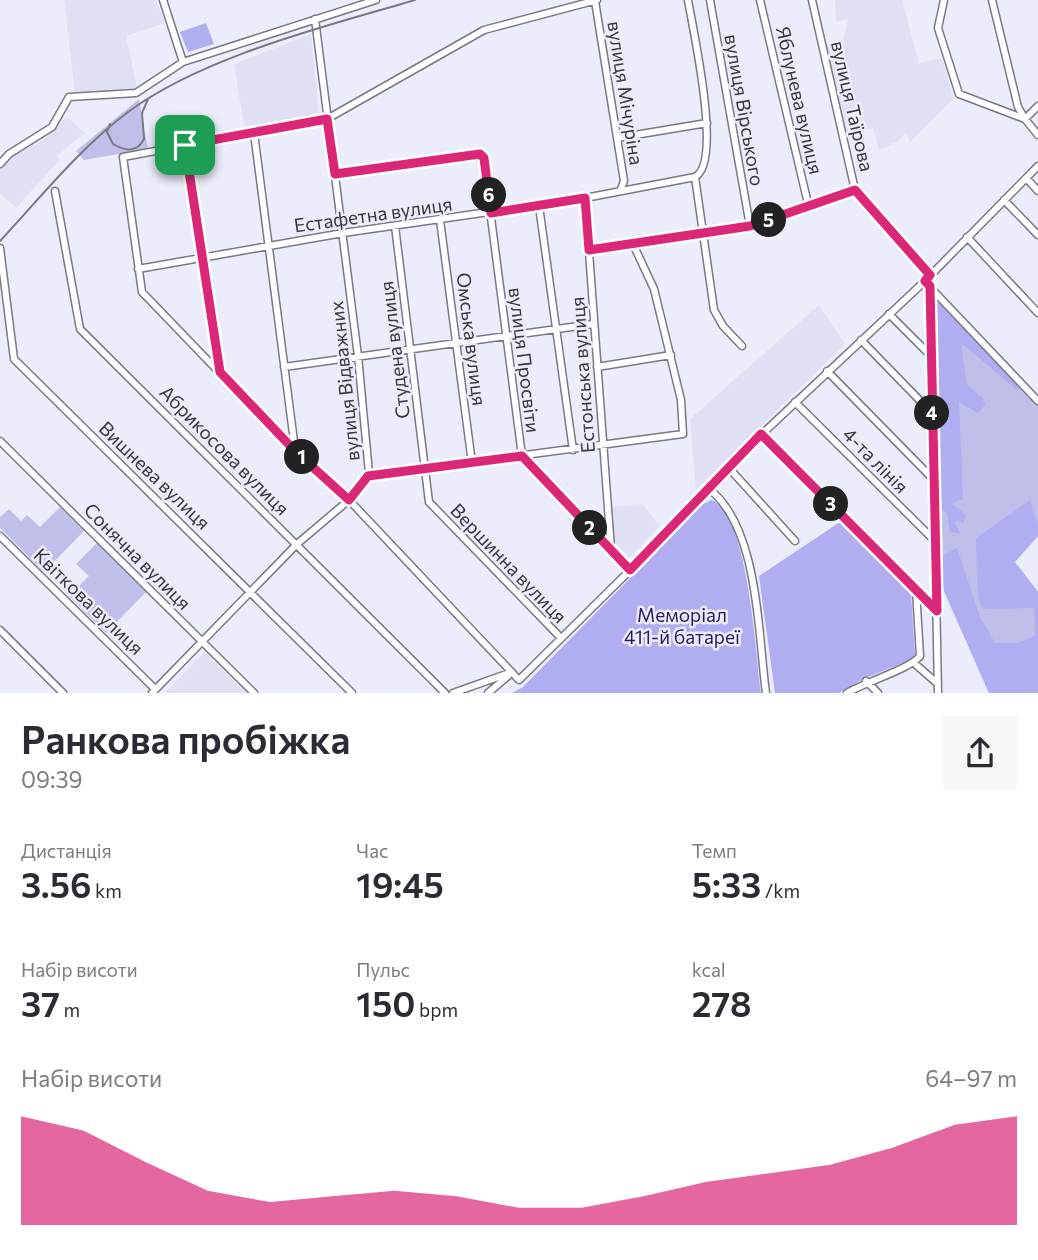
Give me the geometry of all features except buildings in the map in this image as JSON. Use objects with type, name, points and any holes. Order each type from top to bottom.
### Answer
[{"type":"street","points":[[163,0],[183,62]]},
{"type":"street","points":[[0,164],[9,154],[52,127],[69,97],[136,93],[183,62],[376,0]]},
{"type":"street","points":[[596,0],[484,30],[327,119],[123,157],[142,292],[295,451],[349,500],[519,680],[761,434],[860,340],[928,281],[967,237],[1038,166]]},
{"type":"street","name":"вулиця Мічуріна","points":[[596,0],[624,181],[621,189]]},
{"type":"street","points":[[688,0],[707,123],[705,166],[695,177],[701,234],[716,316],[742,346]]},
{"type":"street","name":"вулиця Вірського","points":[[710,0],[750,226]]},
{"type":"street","name":"Яблунева вулиця","points":[[760,0],[808,208]]},
{"type":"street","name":"вулиця Таїрова","points":[[812,0],[855,190],[928,281],[1038,401]]},
{"type":"street","points":[[944,0],[938,28],[959,94],[1025,119]]},
{"type":"street","points":[[992,0],[1018,107],[1038,135]]},
{"type":"street","name":"вулиця Відважних","points":[[154,691],[250,590],[297,544],[349,500],[368,476],[370,462],[358,356],[314,19]]},
{"type":"street","points":[[1025,119],[1038,106]]},
{"type":"street","points":[[617,138],[707,123]]},
{"type":"street","points":[[254,133],[295,451]]},
{"type":"street","points":[[185,145],[220,372]]},
{"type":"street","name":"вулиця Просвіти","points":[[335,174],[480,154],[484,158],[522,456],[630,570]]},
{"type":"street","name":"Естафетна вулиця","points":[[138,270],[343,233],[538,206],[695,177]]},
{"type":"street","points":[[1026,178],[1038,191]]},
{"type":"street","points":[[589,250],[750,226],[855,190]]},
{"type":"street","name":"Абрикосова вулиця","points":[[55,191],[80,329],[445,693]]},
{"type":"street","name":"Естонська вулиця","points":[[585,198],[611,550]]},
{"type":"street","points":[[1004,200],[1038,235]]},
{"type":"street","points":[[538,206],[573,450]]},
{"type":"street","name":"Омська вулиця","points":[[440,220],[471,463]]},
{"type":"street","name":"Студена вулиця","points":[[395,226],[425,469]]},
{"type":"street","points":[[967,237],[1038,313]]},
{"type":"street","points":[[368,476],[683,433],[681,400],[654,289],[633,244]]},
{"type":"street","name":"Вишнева вулиця","points":[[0,248],[14,359],[352,693]]},
{"type":"street","points":[[928,281],[938,693]]},
{"type":"street","points":[[889,314],[931,356]]},
{"type":"street","points":[[284,368],[593,324]]},
{"type":"street","points":[[860,340],[932,413]]},
{"type":"street","points":[[597,367],[671,355]]},
{"type":"street","points":[[827,371],[934,480]]},
{"type":"street","name":"4-та лінія","points":[[795,402],[935,541]]},
{"type":"street","points":[[761,434],[937,611]]},
{"type":"street","name":"Сонячна вулиця","points":[[0,441],[254,693]]},
{"type":"street","points":[[728,467],[795,541]]},
{"type":"street","name":"Вершинна вулиця","points":[[425,469],[432,506],[561,638]]},
{"type":"street","points":[[709,489],[727,507],[745,548],[766,693]]},
{"type":"street","name":"Квіткова вулиця","points":[[0,536],[154,691]]},
{"type":"street","points":[[847,693],[866,681],[914,663],[920,656],[916,590]]},
{"type":"street","points":[[0,630],[63,693]]},
{"type":"street","points":[[914,663],[938,684]]},
{"type":"street","points":[[453,693],[512,672]]},
{"type":"street","points":[[488,693],[512,672]]},
{"type":"street","points":[[866,681],[878,693]]},
{"type":"shaded area","points":[[64,0],[156,0],[165,23],[126,36],[137,87],[131,91],[75,93]]},
{"type":"shaded area","points":[[835,0],[902,0],[919,63],[942,58],[953,99],[910,142],[906,132],[899,141],[879,150],[873,128],[848,136],[826,44],[841,48],[848,20],[836,21]]},
{"type":"shaded area","points":[[311,34],[319,113],[245,132],[234,64]]},
{"type":"shaded area","points":[[139,99],[148,149],[84,160],[76,151]]},
{"type":"shaded area","points":[[67,117],[85,133],[57,156],[59,160],[16,208],[0,193],[0,170],[13,156],[43,140]]},
{"type":"shaded area","points":[[933,297],[1038,401],[1038,536],[1015,562],[1038,592],[1038,693],[989,693],[940,582]]},
{"type":"shaded area","points":[[819,305],[845,344],[696,490],[690,419]]},
{"type":"shaded area","points":[[643,504],[660,526],[630,557],[614,542],[613,507]]},
{"type":"shaded area","points":[[60,507],[84,531],[44,572],[0,528],[0,517],[9,509],[21,521],[27,515],[40,527]]},
{"type":"shaded area","points":[[97,543],[146,592],[106,633],[69,596],[89,576],[76,564]]},
{"type":"shaded area","points":[[204,652],[246,693],[165,693]]},
{"type":"green space","points":[[206,23],[214,44],[188,52],[180,32]]},
{"type":"green space","points":[[933,297],[1023,384],[1017,390],[961,343],[967,385],[983,398],[985,405],[978,413],[959,402],[963,499],[952,503],[966,515],[963,523],[957,520],[955,523],[961,534],[950,532],[947,513],[938,507]]},
{"type":"green space","name":"Меморіал 411-й батареї","points":[[711,500],[724,510],[734,529],[742,556],[753,619],[761,693],[512,693],[523,687],[703,504]]},
{"type":"green space","points":[[1030,500],[1038,524],[1038,536],[1015,562],[1038,592],[1038,693],[989,693],[940,582],[940,557],[957,548],[980,617],[995,643],[1017,643],[1035,636],[1034,608],[983,609],[978,598],[976,538]]},
{"type":"green space","points":[[840,522],[911,593],[915,655],[910,660],[863,679],[839,693],[775,693],[759,576]]},
{"type":"tram line","points":[[0,241],[94,141],[128,112],[158,92],[228,59],[266,45],[415,0]]},
{"type":"tram line","points":[[110,124],[107,132],[113,144],[126,149],[138,147],[144,139],[142,113],[148,99]]},
{"type":"route","points":[[327,119],[335,174],[480,154],[484,158],[491,213],[585,198],[589,250],[750,226],[855,190],[930,275],[925,281],[930,286],[937,611],[761,434],[721,474],[692,509],[630,570],[522,456],[368,476],[349,500],[295,451],[220,372],[185,145],[327,119]]}]
